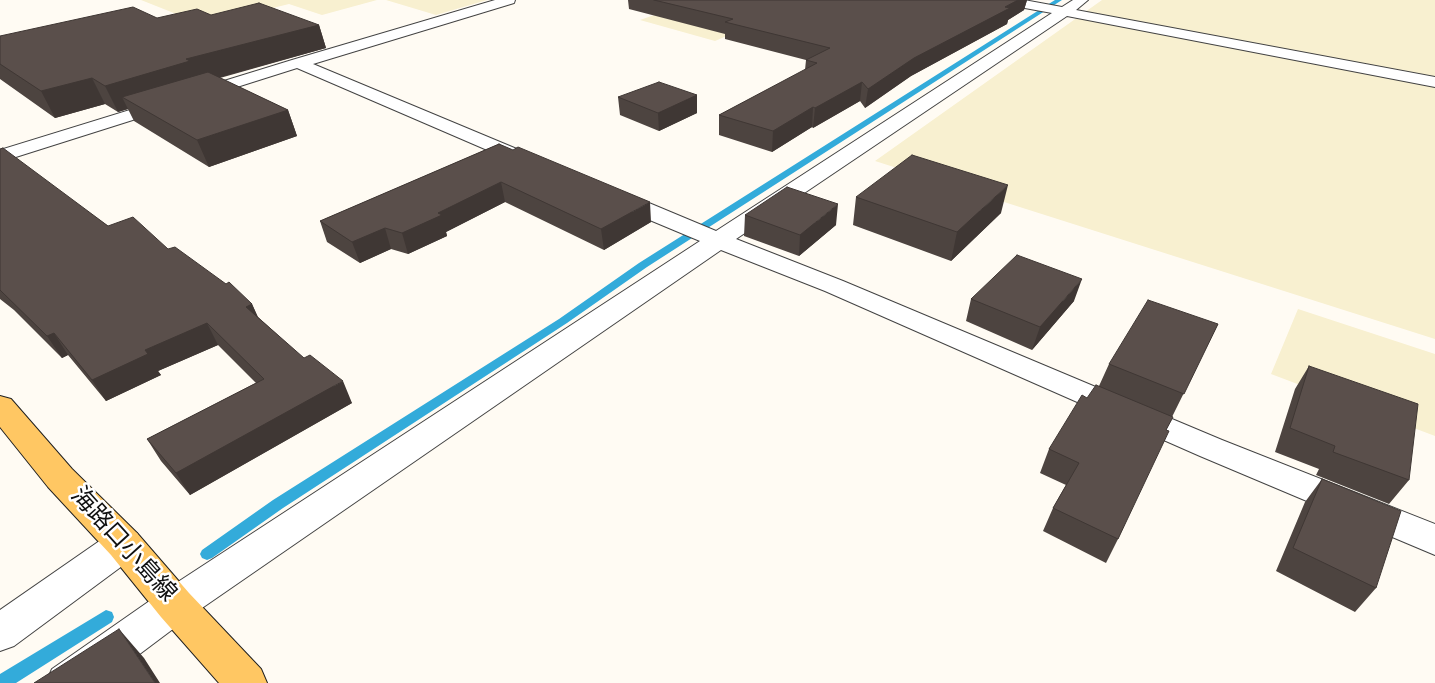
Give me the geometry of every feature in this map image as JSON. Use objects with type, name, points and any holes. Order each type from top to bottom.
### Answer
[{"type":"main road","name":"海路口小島線","points":[[0,406],[60,478],[124,544],[175,605],[246,683]]},
{"type":"street","points":[[0,156],[298,63],[509,0]]},
{"type":"street","points":[[1003,0],[1435,82]]},
{"type":"street","points":[[67,683],[175,605],[1082,0]]},
{"type":"street","points":[[298,63],[545,167]]},
{"type":"street","points":[[600,191],[719,241],[834,286],[1211,448],[1435,540]]},
{"type":"street","points":[[0,633],[124,544]]},
{"type":"shaded area","points":[[141,0],[377,0],[322,15],[289,4],[204,25]]},
{"type":"shaded area","points":[[386,0],[487,0],[436,15]]},
{"type":"shaded area","points":[[697,0],[783,0],[802,4],[715,41],[640,20]]},
{"type":"shaded area","points":[[1102,0],[1435,0],[1435,339],[875,161]]},
{"type":"shaded area","points":[[1298,309],[1435,354],[1435,436],[1271,374]]},
{"type":"building","points":[[654,0],[1018,0],[1005,7],[1010,8],[914,58],[868,89],[862,82],[815,108],[813,107],[773,131],[719,115],[817,63],[806,60],[830,48],[725,22],[733,19]]},
{"type":"building","points":[[259,3],[319,25],[186,59],[190,61],[105,86],[92,78],[41,91],[0,64],[0,36],[133,7],[157,18],[197,9],[211,15]]},
{"type":"building","points":[[208,72],[288,110],[197,140],[122,97]]},
{"type":"building","points":[[659,82],[697,95],[658,113],[618,97]]},
{"type":"building","points":[[499,144],[513,150],[518,147],[650,202],[601,229],[501,182],[438,213],[442,215],[402,233],[385,228],[352,242],[320,221]]},
{"type":"building","points":[[3,148],[108,226],[133,217],[168,249],[175,247],[226,284],[229,282],[252,304],[246,307],[304,358],[310,355],[343,381],[176,473],[147,439],[264,379],[207,323],[145,350],[148,354],[92,380],[54,333],[47,336],[0,290],[0,149]]},
{"type":"building","points":[[912,155],[1008,185],[957,232],[856,197]]},
{"type":"building","points":[[787,187],[838,204],[800,235],[745,215]]},
{"type":"building","points":[[1017,255],[1082,279],[1040,327],[971,299]]},
{"type":"building","points":[[1148,300],[1218,324],[1184,394],[1109,364]]},
{"type":"building","points":[[1309,366],[1418,404],[1409,480],[1333,452],[1335,446],[1290,428]]},
{"type":"building","points":[[1096,385],[1173,417],[1166,430],[1169,431],[1118,539],[1053,508],[1079,463],[1049,449],[1082,395],[1087,398]]},
{"type":"building","points":[[1322,479],[1401,511],[1376,588],[1293,548]]},
{"type":"building","points":[[119,629],[155,683],[34,683]]},
{"type":"waterway","points":[[207,554],[278,504],[563,321],[643,265],[1059,0]]},
{"type":"waterway","points":[[1,683],[106,617]]}]
